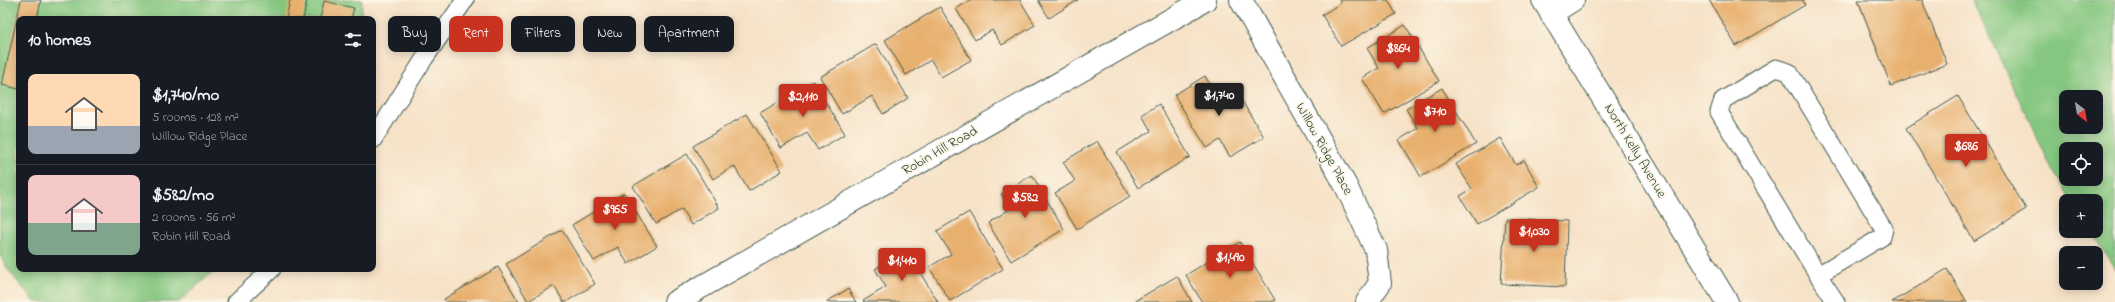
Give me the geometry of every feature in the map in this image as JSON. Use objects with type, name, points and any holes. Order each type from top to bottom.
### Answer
[{"type":"street","name":"Robin Hill Road","points":[[674,302],[1205,0]]},
{"type":"street","name":"Willow Ridge Place","points":[[1241,0],[1346,186],[1376,250],[1380,283],[1367,302]]},
{"type":"street","points":[[1547,7],[1572,0]]},
{"type":"street","name":"North Kelly Avenue","points":[[1547,7],[1726,302]]},
{"type":"lane","points":[[376,135],[424,59],[465,0]]},
{"type":"lane","points":[[1818,275],[1882,237],[1884,229],[1789,72],[1776,68],[1724,100],[1719,112],[1818,275],[1836,302]]},
{"type":"lane","points":[[236,302],[269,272]]},
{"type":"green space","points":[[0,0],[362,0],[361,16],[16,16],[16,272],[213,272],[179,302],[35,302],[9,271],[0,255]]},
{"type":"green space","points":[[1972,0],[2115,0],[2115,269],[2103,250],[2103,246],[2100,246],[2095,238],[2103,238],[2103,194],[2068,194],[2062,186],[2103,186],[2103,142],[2059,142],[2059,180],[2053,171]]},
{"type":"building","points":[[21,0],[41,0],[38,16],[17,16]]},
{"type":"building","points":[[290,0],[307,0],[304,16],[287,16]]},
{"type":"building","points":[[970,0],[1020,0],[1035,25],[1002,45],[992,30],[975,40],[956,9]]},
{"type":"building","points":[[1038,0],[1078,0],[1049,18]]},
{"type":"building","points":[[1339,0],[1388,0],[1396,14],[1341,46],[1322,15],[1341,3]]},
{"type":"building","points":[[1709,0],[1803,0],[1805,5],[1736,46]]},
{"type":"building","points":[[1858,0],[1922,0],[1947,64],[1891,86]]},
{"type":"building","points":[[324,1],[354,8],[352,16],[321,16]]},
{"type":"building","points":[[940,7],[971,60],[941,77],[931,60],[906,75],[885,40]]},
{"type":"building","points":[[16,22],[16,88],[2,85]]},
{"type":"building","points":[[1405,25],[1439,81],[1384,114],[1362,78],[1379,68],[1367,48]]},
{"type":"building","points":[[876,44],[908,98],[883,114],[872,96],[842,114],[820,77]]},
{"type":"building","points":[[1205,76],[1216,95],[1232,85],[1264,137],[1230,157],[1220,140],[1207,148],[1174,95]]},
{"type":"building","points":[[813,81],[845,134],[818,150],[807,133],[781,148],[760,113]]},
{"type":"building","points":[[1442,88],[1476,144],[1421,177],[1399,140],[1418,128],[1406,109]]},
{"type":"building","points":[[1958,96],[2026,209],[1974,241],[1906,128]]},
{"type":"building","points":[[1159,104],[1190,157],[1138,188],[1117,152],[1151,131],[1142,115]]},
{"type":"building","points":[[747,114],[782,171],[749,191],[734,166],[713,179],[693,146]]},
{"type":"building","points":[[1500,138],[1516,165],[1524,160],[1539,187],[1477,224],[1460,196],[1472,189],[1456,164]]},
{"type":"building","points":[[1097,141],[1130,196],[1077,229],[1055,193],[1075,181],[1063,162]]},
{"type":"building","points":[[687,154],[719,208],[691,225],[682,209],[656,224],[633,186]]},
{"type":"building","points":[[1032,175],[1064,229],[1011,261],[988,223],[1010,209],[1001,194]]},
{"type":"building","points":[[624,193],[657,246],[628,264],[618,247],[594,261],[572,225]]},
{"type":"building","points":[[969,212],[1003,269],[950,301],[929,267],[951,254],[937,231]]},
{"type":"building","points":[[1505,218],[1567,221],[1565,287],[1501,284]]},
{"type":"building","points":[[562,230],[595,284],[566,302],[564,302],[554,286],[528,301],[506,264]]},
{"type":"building","points":[[1240,242],[1275,300],[1272,302],[1202,302],[1186,275]]},
{"type":"building","points":[[906,250],[938,302],[864,302],[863,301],[886,287],[875,269]]},
{"type":"building","points":[[498,267],[519,302],[446,302],[444,299]]},
{"type":"building","points":[[1947,269],[1967,302],[1892,302]]},
{"type":"building","points":[[1177,276],[1192,302],[1133,302]]},
{"type":"building","points":[[848,289],[856,302],[826,302]]}]
